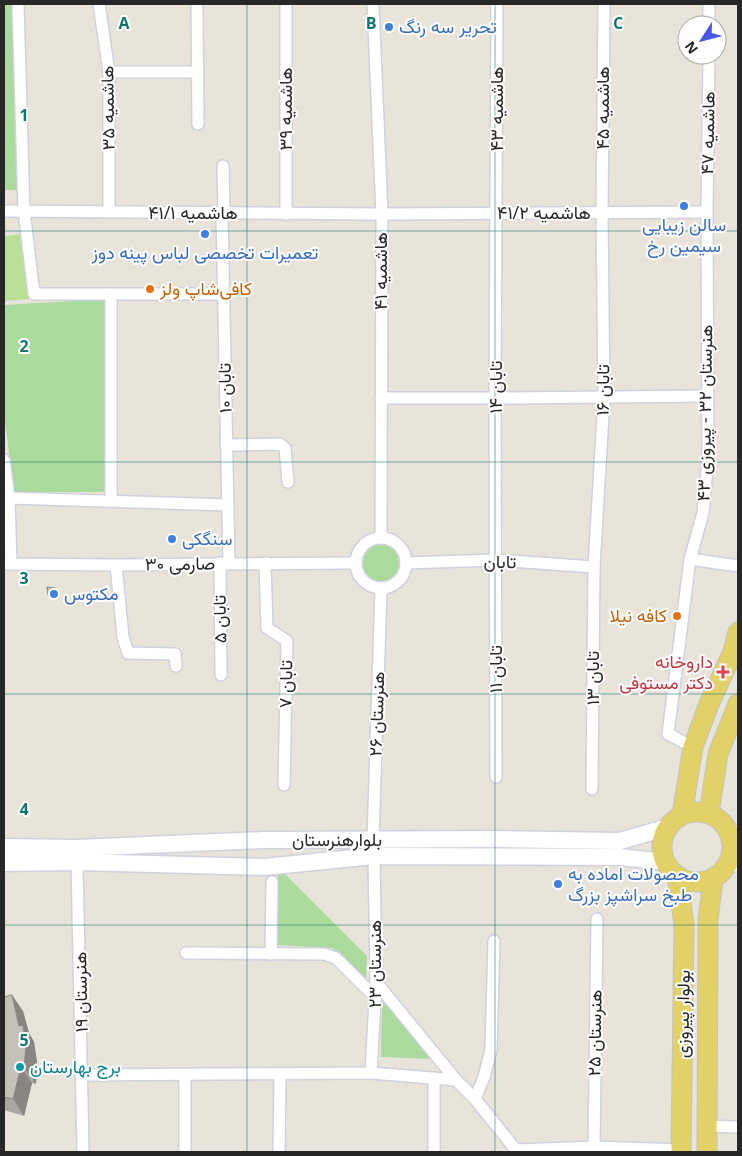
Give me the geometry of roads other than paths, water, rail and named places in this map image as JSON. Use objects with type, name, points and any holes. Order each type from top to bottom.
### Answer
[{"type":"main road","points":[[675,821],[693,747],[709,704],[732,654],[738,632]]},
{"type":"main road","points":[[708,813],[718,754],[738,704]]},
{"type":"main road","points":[[690,812],[708,813],[717,818],[734,833],[732,843],[733,864],[713,879],[695,883],[686,881],[677,877],[665,862],[662,853],[664,835],[675,821],[690,812]]},
{"type":"main road","name":"بلوارهنرستان","points":[[4,863],[77,862],[264,867],[374,848],[496,839],[620,841],[675,821]]},
{"type":"main road","points":[[263,840],[264,867]]},
{"type":"main road","name":"بلوارهنرستان","points":[[4,847],[77,848],[263,840],[374,848],[620,857],[665,862]]},
{"type":"main road","name":"بولوار پیروزی","points":[[677,877],[684,924],[681,1151]]},
{"type":"main road","name":"بولوار پیروزی","points":[[707,1152],[708,920],[713,879]]},
{"type":"street","points":[[18,4],[24,211],[34,294],[224,294]]},
{"type":"street","name":"هاشمیه ۳۵","points":[[99,4],[109,72],[109,212]]},
{"type":"street","points":[[197,4],[198,124]]},
{"type":"street","name":"هاشمیه ۳۹","points":[[286,4],[286,214]]},
{"type":"street","name":"هاشمیه ۴۱","points":[[373,4],[382,214],[381,538]]},
{"type":"street","name":"هاشمیه ۴۳","points":[[497,214],[498,4]]},
{"type":"street","name":"هاشمیه ۴۵","points":[[602,213],[604,4]]},
{"type":"street","name":"هاشمیه ۴۷","points":[[707,212],[709,65]]},
{"type":"street","points":[[109,72],[198,72]]},
{"type":"street","name":"تابان ۱۰","points":[[223,166],[228,505],[224,563]]},
{"type":"street","name":"هاشمیه ۴۱/۱","points":[[4,211],[382,214]]},
{"type":"street","name":"هاشمیه ۴۱/۲","points":[[382,214],[707,212]]},
{"type":"street","name":"هنرستان ۳۲ - پیروزی ۴۳","points":[[693,747],[668,734],[690,559],[703,513],[708,458],[707,212]]},
{"type":"street","name":"تابان ۱۶","points":[[594,566],[604,398],[602,213]]},
{"type":"street","name":"تابان ۱۴","points":[[496,560],[497,214]]},
{"type":"street","points":[[111,294],[112,501]]},
{"type":"street","points":[[381,398],[707,396]]},
{"type":"street","points":[[226,445],[280,444],[284,446],[288,482]]},
{"type":"street","points":[[4,460],[9,498],[7,564]]},
{"type":"street","points":[[9,498],[228,505]]},
{"type":"street","points":[[381,538],[387,539],[398,546],[406,563],[405,570],[398,581],[393,585],[381,588],[368,585],[363,581],[356,563],[359,550],[363,545],[374,539],[381,538]]},
{"type":"street","points":[[690,559],[738,566]]},
{"type":"street","name":"تابان","points":[[406,563],[496,560],[594,566]]},
{"type":"street","name":"تابان ۱۱","points":[[496,560],[496,777]]},
{"type":"street","name":"تابان ۵","points":[[221,675],[224,563]]},
{"type":"street","name":"تابان ۷","points":[[265,563],[267,628],[286,641],[284,785]]},
{"type":"street","name":"صارمی ۳۰","points":[[7,564],[356,563]]},
{"type":"street","points":[[116,565],[123,638],[128,653],[175,654],[176,666]]},
{"type":"street","name":"تابان ۱۳","points":[[592,789],[594,566]]},
{"type":"street","name":"هنرستان ۲۶","points":[[374,848],[381,588]]},
{"type":"street","name":"هنرستان ۲۳","points":[[371,1073],[376,998],[374,848]]},
{"type":"street","name":"هنرستان ۱۹","points":[[77,862],[83,1152]]},
{"type":"street","points":[[271,954],[272,882]]},
{"type":"street","name":"هنرستان ۲۵","points":[[594,1146],[597,919]]},
{"type":"street","points":[[474,1099],[484,1077],[490,1050],[494,941]]},
{"type":"street","points":[[186,953],[329,955],[336,958],[376,998]]},
{"type":"street","points":[[376,982],[516,1151],[594,1146],[681,1151]]},
{"type":"street","points":[[82,1075],[371,1073],[456,1080]]},
{"type":"street","points":[[279,1152],[280,1074]]},
{"type":"street","points":[[185,1075],[185,1152]]},
{"type":"street","points":[[434,1078],[434,1152]]},
{"type":"street","points":[[708,1126],[738,1126]]},
{"type":"place","name":"تحریر سه رنگ","points":[[389,27]]},
{"type":"place","name":"سالن زیبایی سیمین رخ","points":[[684,206]]},
{"type":"place","name":"تعمیرات تخصصی لباس پینه دوز","points":[[205,234]]},
{"type":"place","name":"کافی‌شاپ ولز","points":[[150,289]]},
{"type":"place","name":"سنگکی","points":[[172,539]]},
{"type":"place","name":"مکتوس","points":[[54,594]]},
{"type":"place","name":"کافه نیلا","points":[[677,616]]},
{"type":"place","name":"داروخانه دکتر مستوفی","points":[[723,672]]},
{"type":"place","name":"محصولات اماده به طبخ سراشپز بزرگ","points":[[558,884]]},
{"type":"place","name":"برج بهارستان","points":[[20,1067]]}]
